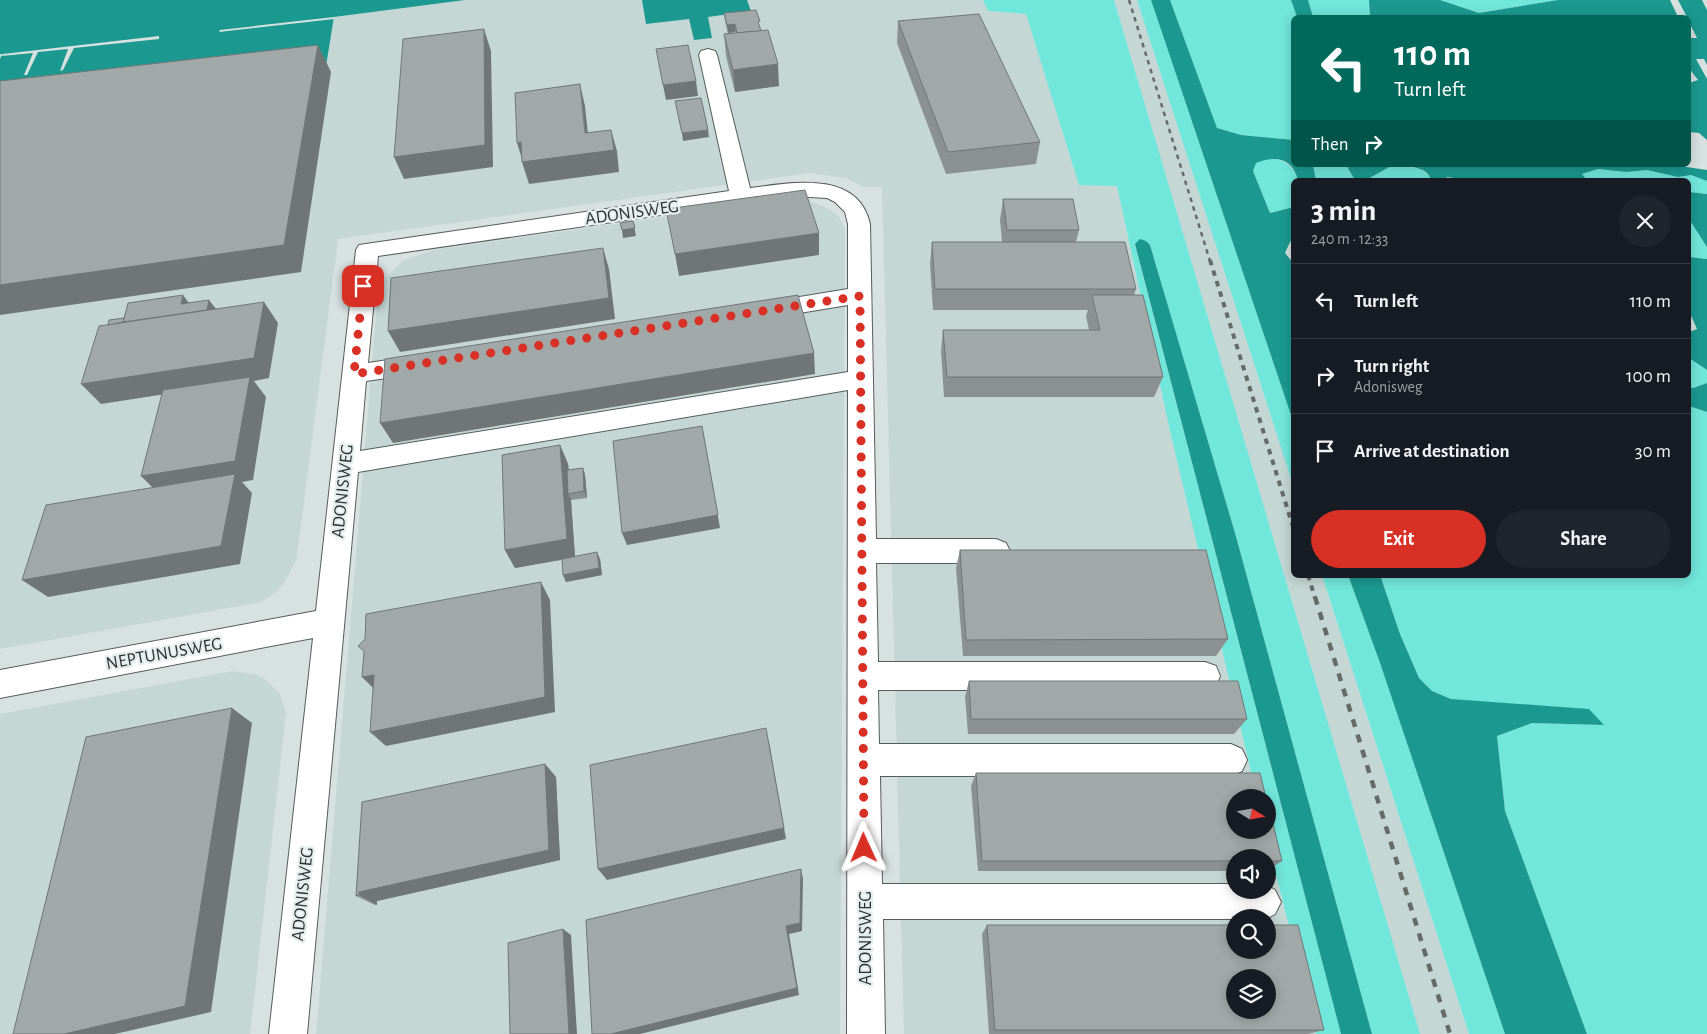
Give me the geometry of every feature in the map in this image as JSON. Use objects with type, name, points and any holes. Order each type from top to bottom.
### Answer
[{"type":"street","points":[[708,55],[741,196]]},
{"type":"street","name":"ADONISWEG","points":[[288,1034],[328,622],[367,250],[792,189],[812,189],[829,192],[844,198],[854,208],[859,224],[866,1034]]},
{"type":"street","points":[[746,313],[860,296]]},
{"type":"street","points":[[354,374],[440,361]]},
{"type":"street","points":[[345,464],[861,379]]},
{"type":"street","points":[[862,551],[1020,551]]},
{"type":"street","name":"NEPTUNUSWEG","points":[[0,684],[328,622]]},
{"type":"street","points":[[863,676],[1205,676]]},
{"type":"street","points":[[863,760],[1231,760]]},
{"type":"street","points":[[865,901],[1263,902]]},
{"type":"shaded area","points":[[0,0],[465,0],[334,17],[325,72],[0,111],[0,59],[2,54],[0,54]]},
{"type":"shaded area","points":[[465,0],[642,0],[646,24],[689,19],[694,40],[707,17],[751,11],[747,0],[983,0],[989,11],[1026,13],[1079,185],[1117,185],[1170,431],[1255,789],[1226,789],[1226,839],[1267,839],[1270,849],[1226,849],[1226,899],[1276,899],[1276,874],[1316,1034],[904,1034],[882,187],[864,187],[846,178],[810,173],[338,239],[298,548],[296,560],[284,583],[275,593],[261,602],[0,649],[0,111],[325,72],[334,17]]},
{"type":"shaded area","points":[[642,0],[747,0],[751,11],[708,17],[712,38],[694,40],[689,19],[646,24]]},
{"type":"shaded area","points":[[983,0],[1114,0],[1420,1034],[1372,1034],[1235,533],[1150,245],[1146,241],[1135,245],[1341,1034],[1316,1034],[1276,874],[1276,849],[1270,849],[1267,839],[1276,839],[1276,789],[1255,789],[1170,431],[1117,186],[1079,185],[1026,14],[988,11]]},
{"type":"shaded area","points":[[1114,0],[1137,0],[1291,479],[1291,578],[1323,578],[1469,1034],[1420,1034]]},
{"type":"shaded area","points":[[1137,0],[1151,0],[1291,415],[1291,479]]},
{"type":"shaded area","points":[[1151,0],[1170,0],[1217,128],[1241,135],[1291,140],[1291,166],[1282,160],[1270,159],[1256,163],[1253,171],[1270,213],[1291,208],[1291,241],[1285,253],[1291,260],[1291,415]]},
{"type":"shaded area","points":[[1170,0],[1291,0],[1296,15],[1291,15],[1291,140],[1241,135],[1217,128]]},
{"type":"shaded area","points":[[1291,0],[1308,0],[1312,15],[1296,15]]},
{"type":"shaded area","points":[[1308,0],[1369,0],[1370,15],[1312,15]]},
{"type":"shaded area","points":[[1369,0],[1440,0],[1479,13],[1558,0],[1670,0],[1677,15],[1370,15]]},
{"type":"shaded area","points":[[1440,0],[1558,0],[1479,13]]},
{"type":"shaded area","points":[[1678,0],[1702,0],[1707,10],[1707,65],[1704,59],[1696,59],[1707,79],[1707,140],[1699,133],[1691,132],[1691,82],[1698,80],[1691,71],[1691,38],[1697,38],[1691,26],[1691,15],[1686,15]]},
{"type":"shaded area","points":[[1268,158],[1283,161],[1290,166],[1297,178],[1291,178],[1291,208],[1270,213],[1253,171],[1256,163]]},
{"type":"shaded area","points":[[1292,167],[1313,167],[1316,178],[1297,178]]},
{"type":"shaded area","points":[[1313,167],[1347,167],[1354,178],[1316,178]]},
{"type":"shaded area","points":[[1347,167],[1389,167],[1370,178],[1354,178]]},
{"type":"shaded area","points":[[1389,167],[1411,167],[1420,168],[1430,178],[1370,178]]},
{"type":"shaded area","points":[[1415,167],[1687,167],[1707,170],[1707,181],[1691,175],[1678,177],[1647,170],[1626,172],[1598,169],[1582,174],[1585,178],[1430,178],[1427,172]]},
{"type":"shaded area","points":[[1598,169],[1626,172],[1647,170],[1678,177],[1691,175],[1707,181],[1707,194],[1691,192],[1691,178],[1584,178],[1582,174]]},
{"type":"shaded area","points":[[1691,192],[1707,194],[1707,247],[1691,222]]},
{"type":"shaded area","points":[[785,200],[809,201],[827,208],[839,217],[845,229],[840,1034],[316,1034],[378,292],[384,279],[403,261],[433,250]]},
{"type":"shaded area","points":[[1691,222],[1707,247],[1707,259],[1691,257]]},
{"type":"shaded area","points":[[1140,239],[1150,245],[1235,533],[1372,1034],[1341,1034],[1135,244]]},
{"type":"shaded area","points":[[1691,257],[1707,259],[1707,370],[1691,359],[1691,331],[1697,329],[1691,316]]},
{"type":"shaded area","points":[[1691,359],[1707,370],[1707,383],[1692,388]]},
{"type":"shaded area","points":[[1707,383],[1707,412],[1691,407],[1691,388]]},
{"type":"shaded area","points":[[1691,407],[1707,412],[1707,1034],[1587,1034],[1505,811],[1497,736],[1532,723],[1604,725],[1451,699],[1432,691],[1419,678],[1400,634],[1381,578],[1691,578]]},
{"type":"shaded area","points":[[1323,578],[1349,578],[1379,660],[1505,1034],[1469,1034]]},
{"type":"shaded area","points":[[1349,578],[1381,578],[1400,634],[1419,678],[1432,691],[1451,699],[1589,709],[1604,725],[1532,723],[1497,736],[1505,811],[1587,1034],[1505,1034],[1379,660]]},
{"type":"shaded area","points":[[233,671],[257,675],[266,680],[280,694],[286,713],[250,1034],[0,1034],[0,714]]},
{"type":"pier","points":[[334,17],[334,19],[219,32],[220,30]]},
{"type":"pier","points":[[159,36],[159,39],[74,48],[63,70],[60,71],[68,49],[38,52],[27,75],[24,75],[33,53],[1,56],[3,54]]},
{"type":"building","points":[[756,10],[761,31],[737,33],[735,24],[727,25],[724,13]]},
{"type":"building","points":[[979,14],[1040,142],[948,152],[898,21]]},
{"type":"building","points":[[484,29],[485,145],[394,157],[403,39]]},
{"type":"building","points":[[768,30],[778,64],[733,70],[724,34]]},
{"type":"building","points":[[318,45],[284,245],[0,285],[0,81]]},
{"type":"building","points":[[688,45],[696,81],[663,85],[656,49]]},
{"type":"building","points":[[580,84],[585,133],[611,130],[614,150],[522,162],[521,142],[517,143],[515,93]]},
{"type":"building","points":[[701,98],[708,130],[682,133],[675,101]]},
{"type":"building","points":[[805,190],[819,233],[675,254],[666,209]]},
{"type":"building","points":[[1003,199],[1073,199],[1079,230],[1007,230]]},
{"type":"building","points":[[633,221],[635,228],[622,230],[620,223]]},
{"type":"building","points":[[932,242],[1125,242],[1136,289],[935,289]]},
{"type":"building","points":[[603,248],[609,298],[388,331],[391,278]]},
{"type":"building","points":[[183,295],[181,304],[209,300],[207,310],[123,322],[128,303]]},
{"type":"building","points":[[798,295],[814,353],[380,423],[385,359]]},
{"type":"building","points":[[1092,295],[1143,295],[1163,377],[947,377],[943,330],[1100,330]]},
{"type":"building","points":[[264,302],[254,358],[81,384],[99,326]]},
{"type":"building","points":[[124,318],[123,322],[108,325],[109,320]]},
{"type":"building","points":[[250,377],[235,461],[141,476],[163,390]]},
{"type":"building","points":[[702,426],[718,515],[622,533],[613,441]]},
{"type":"building","points":[[560,445],[567,539],[505,550],[502,455]]},
{"type":"building","points":[[583,468],[584,491],[568,494],[567,470]]},
{"type":"building","points":[[235,474],[221,546],[22,580],[46,505]]},
{"type":"building","points":[[960,550],[1206,550],[1228,639],[966,640]]},
{"type":"building","points":[[597,552],[599,568],[563,575],[562,559]]},
{"type":"building","points":[[541,582],[545,697],[370,732],[374,675],[362,677],[364,651],[358,646],[365,639],[366,614]]},
{"type":"building","points":[[969,681],[1238,681],[1247,719],[971,719]]},
{"type":"building","points":[[232,708],[185,1006],[64,1034],[13,1034],[86,737]]},
{"type":"building","points":[[766,728],[784,828],[598,869],[590,765]]},
{"type":"building","points":[[545,764],[549,850],[359,892],[359,895],[356,896],[362,802]]},
{"type":"building","points":[[976,773],[1260,773],[1264,789],[1226,789],[1226,839],[1276,839],[1276,836],[1282,861],[1276,861],[1276,849],[1226,849],[1226,861],[982,861]]},
{"type":"building","points":[[801,869],[800,923],[786,926],[797,988],[611,1034],[592,1034],[586,920]]},
{"type":"building","points":[[987,925],[1226,925],[1226,959],[1276,959],[1276,925],[1298,925],[1324,1030],[995,1030]]},
{"type":"building","points":[[563,929],[569,1034],[510,1034],[508,943]]},
{"type":"railway","points":[[1129,0],[1210,261]]},
{"type":"railway","points":[[1210,260],[1291,520]]},
{"type":"railway","points":[[1309,578],[1315,598]]},
{"type":"railway","points":[[1315,597],[1450,1034]]},
{"type":"route","points":[[363,286],[354,374],[860,296],[864,848]]}]
